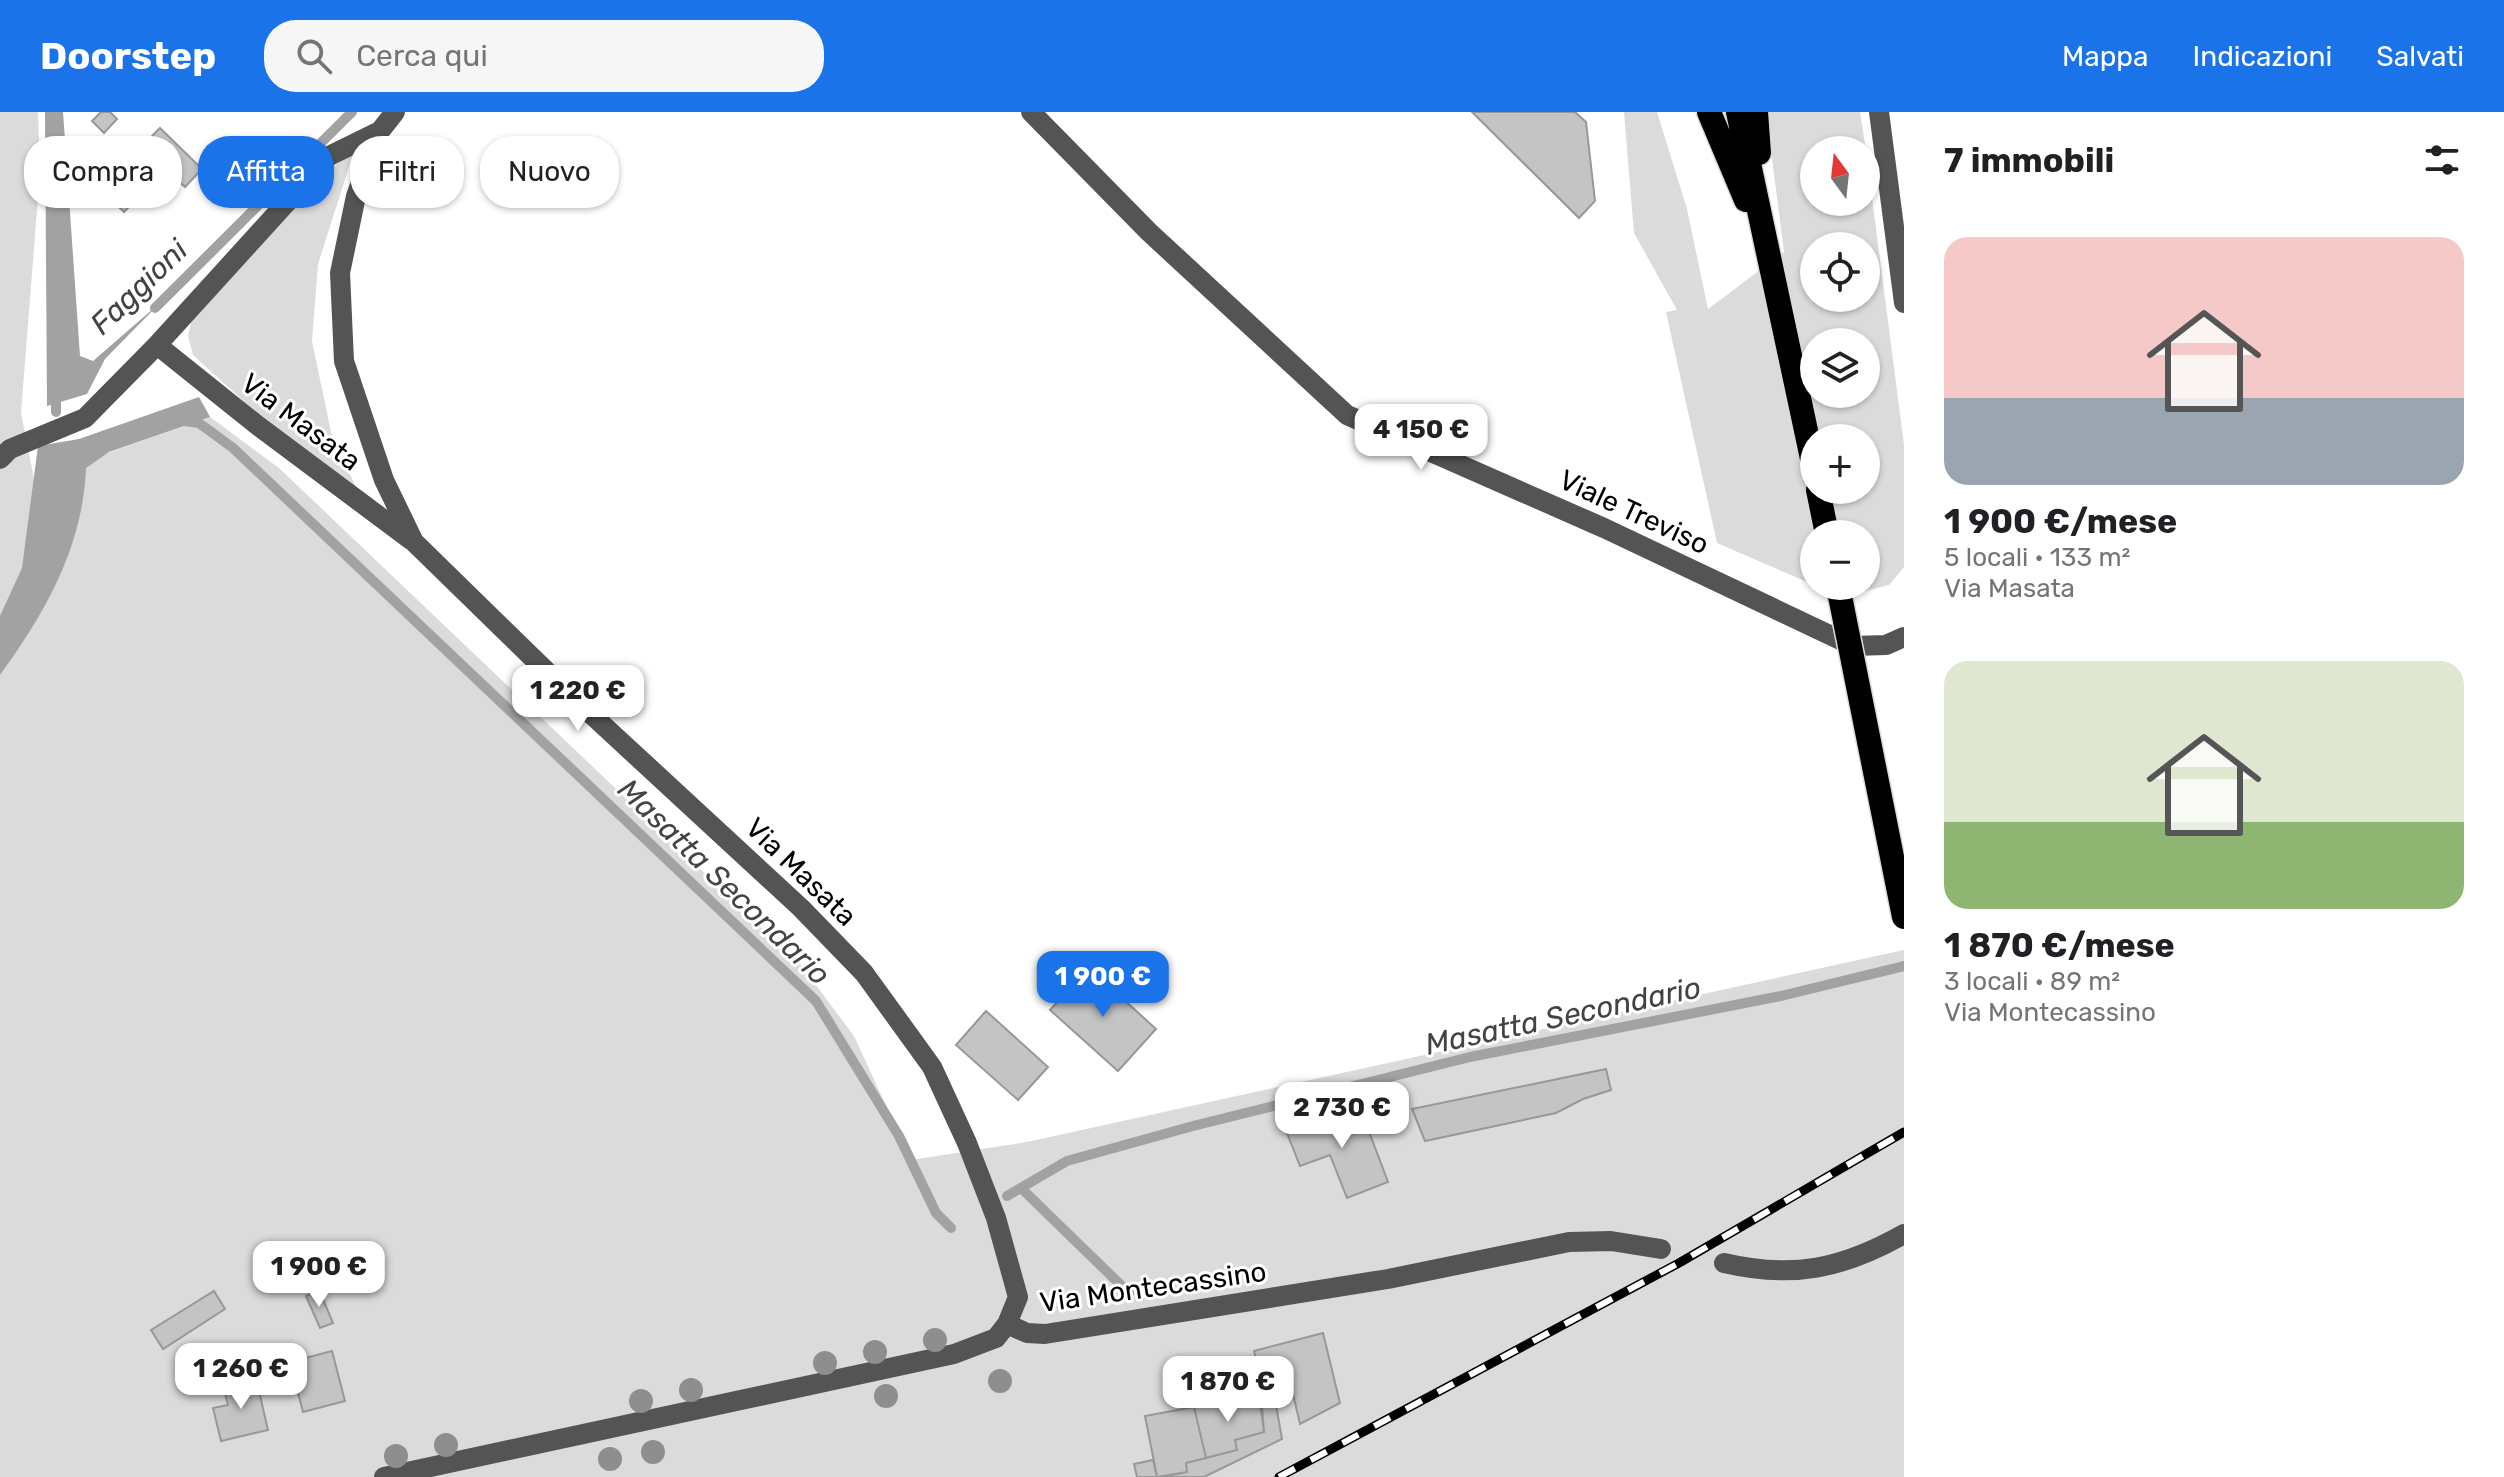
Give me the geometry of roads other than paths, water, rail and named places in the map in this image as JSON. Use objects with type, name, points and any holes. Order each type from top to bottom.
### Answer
[{"type":"highway","points":[[1709,112],[1766,243]]},
{"type":"highway","points":[[1738,112],[1805,424]]},
{"type":"highway","points":[[1756,112],[1766,243]]},
{"type":"highway","points":[[1841,600],[1904,917]]},
{"type":"street","name":"Via Masata","points":[[395,112],[380,131],[356,196],[340,273],[344,361],[384,480],[414,542]]},
{"type":"street","name":"Viale Treviso","points":[[1031,112],[1149,232],[1347,415],[1604,528],[1853,646],[1886,645],[1904,637]]},
{"type":"street","points":[[1879,112],[1904,303]]},
{"type":"street","name":"Via Masata","points":[[0,459],[10,449],[85,418],[157,345],[329,156],[380,131]]},
{"type":"street","name":"Via Masata","points":[[157,345],[257,425],[414,542],[579,703],[801,908],[864,973],[932,1067],[967,1143],[996,1218],[1016,1286],[1018,1297],[1007,1324]]},
{"type":"street","points":[[1724,1263],[1763,1272],[1811,1270],[1854,1260],[1904,1234]]},
{"type":"street","name":"Via Montecassino","points":[[384,1477],[954,1354],[996,1338],[1007,1324],[1027,1333],[1045,1334],[1388,1279],[1569,1242],[1611,1241],[1661,1249]]},
{"type":"waterway","name":"Faggioni","points":[[155,308],[352,112]]},
{"type":"waterway","points":[[56,390],[56,412]]},
{"type":"waterway","name":"Masatta Secondario","points":[[184,421],[199,423],[233,448],[816,1001],[899,1136],[936,1213],[951,1228]]},
{"type":"waterway","name":"Masatta Secondario","points":[[1007,1196],[1067,1161],[1193,1126],[1470,1057],[1781,996],[1904,966]]},
{"type":"waterway","points":[[1021,1188],[1129,1293]]},
{"type":"tunnel","points":[[1661,1249],[1724,1263]]},
{"type":"railway","points":[[1279,1477],[1679,1263],[1904,1132]]}]
